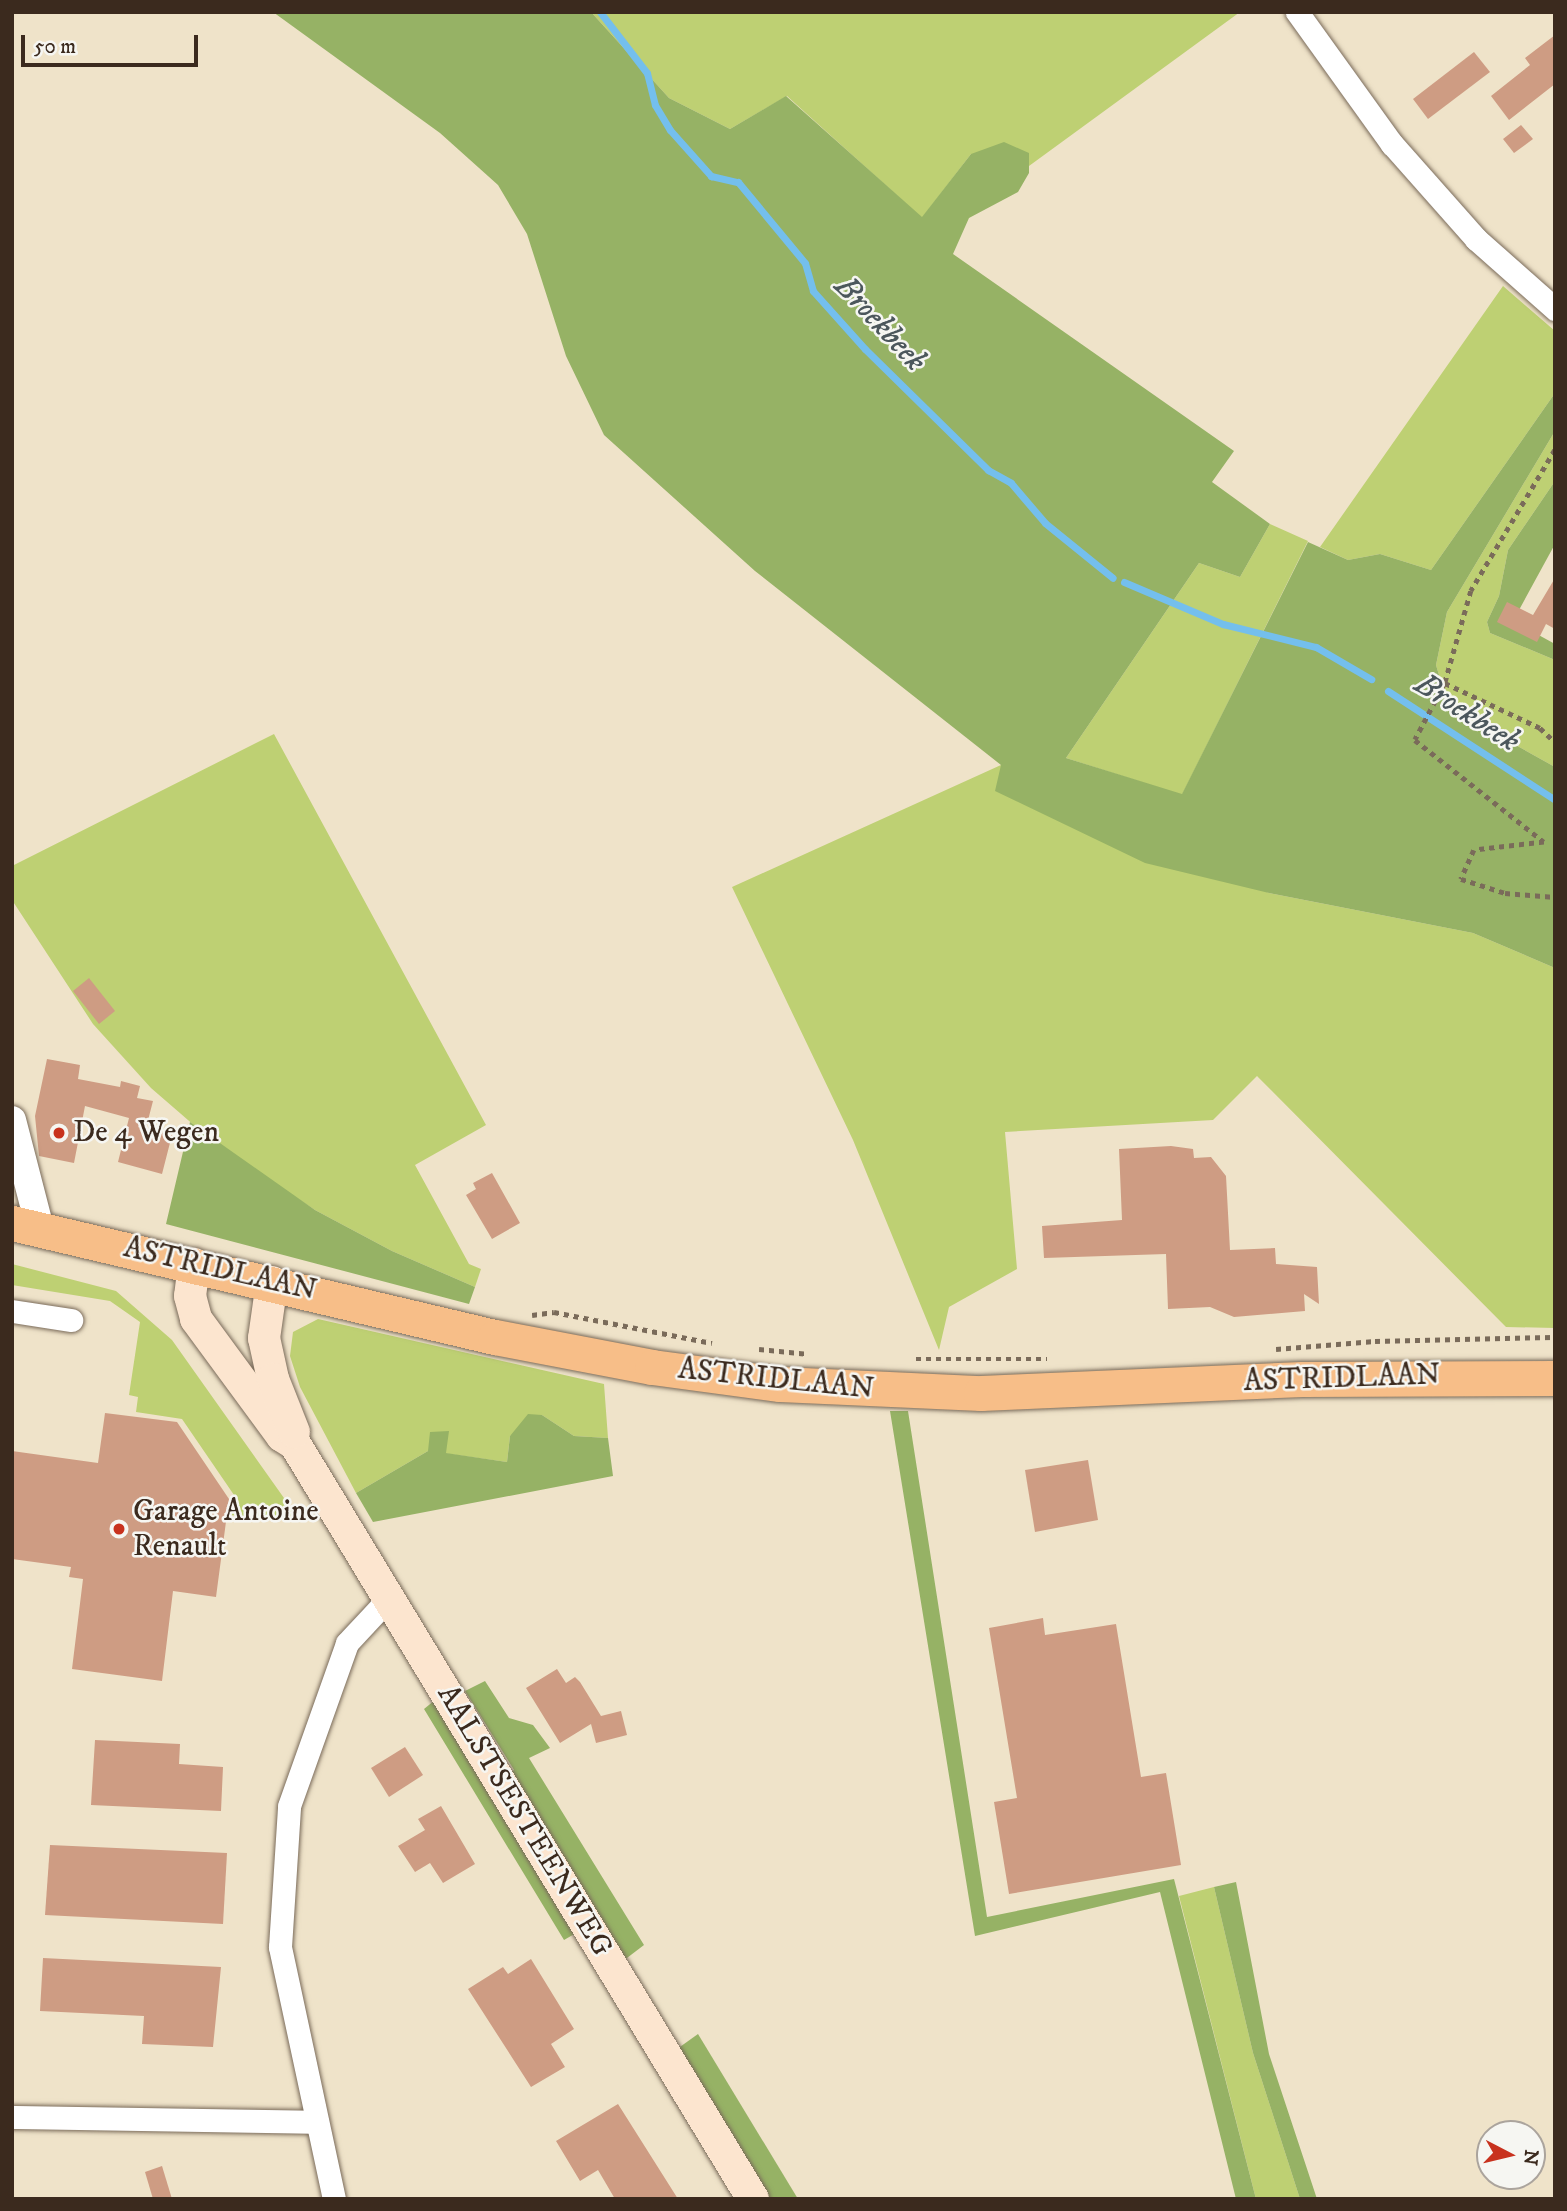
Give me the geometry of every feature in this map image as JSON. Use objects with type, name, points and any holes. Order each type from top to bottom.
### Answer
[{"type":"main road","name":"ASTRIDLAAN","points":[[26,1226],[272,1282],[495,1337],[652,1367],[780,1384],[981,1393],[1302,1379],[1555,1378]]},
{"type":"main road","name":"AALSTSESTEENWEG","points":[[194,1264],[190,1296],[196,1319],[282,1436],[295,1444],[753,2199]]},
{"type":"main road","name":"AALSTSESTEENWEG","points":[[272,1282],[264,1338],[272,1378],[294,1425],[295,1444]]},
{"type":"street","points":[[1297,12],[1392,144],[1476,239],[1555,309]]},
{"type":"street","points":[[12,1120],[26,1226]]},
{"type":"street","points":[[12,1311],[71,1320]]},
{"type":"street","points":[[334,2199],[280,1947],[289,1806],[347,1643],[389,1598]]},
{"type":"street","points":[[12,2118],[316,2122]]},
{"type":"path","points":[[1555,450],[1471,591],[1445,683],[1415,740],[1544,842],[1474,850],[1461,879],[1505,893],[1555,897]]},
{"type":"path","points":[[1445,683],[1540,728],[1555,743]]},
{"type":"path","points":[[554,1312],[720,1344]]},
{"type":"path","points":[[1268,1349],[1375,1340],[1555,1337]]},
{"type":"path","points":[[745,1348],[823,1355]]},
{"type":"path","points":[[903,1359],[1050,1359]]},
{"type":"green space","points":[[273,12],[591,12],[669,98],[730,129],[786,96],[922,217],[971,154],[1004,142],[1029,153],[1029,173],[1018,192],[969,218],[953,254],[1234,451],[1212,482],[1270,524],[1240,577],[1199,563],[1066,758],[1182,794],[1308,542],[1348,560],[1380,554],[1431,570],[1555,393],[1555,431],[1447,612],[1436,665],[1449,708],[1555,767],[1555,968],[1473,933],[1269,893],[1145,863],[995,791],[1001,765],[755,571],[604,435],[566,356],[527,234],[498,185],[440,133]]},
{"type":"green space","points":[[591,12],[1240,12],[1029,166],[1029,153],[971,154],[922,218],[787,96],[730,129],[669,98]]},
{"type":"green space","points":[[1503,286],[1555,331],[1555,393],[1431,570],[1380,554],[1348,560],[1320,547]]},
{"type":"green space","points":[[1555,431],[1555,481],[1508,550],[1499,596],[1487,622],[1490,633],[1555,660],[1555,767],[1449,708],[1436,665],[1447,612]]},
{"type":"green space","points":[[1555,481],[1555,544],[1513,621],[1555,644],[1555,660],[1490,633],[1487,622],[1499,596],[1508,550]]},
{"type":"green space","points":[[1270,524],[1308,541],[1182,795],[1066,758],[1199,563],[1240,577]]},
{"type":"green space","points":[[274,734],[486,1125],[415,1165],[469,1264],[481,1269],[475,1287],[392,1251],[315,1210],[218,1146],[151,1088],[93,1024],[12,900],[12,866]]},
{"type":"green space","points":[[1001,765],[1269,893],[1473,933],[1555,968],[1555,1328],[1506,1327],[1257,1076],[1213,1120],[1005,1132],[1017,1269],[949,1307],[939,1350],[853,1140],[732,887]]},
{"type":"green space","points":[[190,1122],[315,1210],[392,1251],[475,1287],[469,1304],[166,1224]]},
{"type":"green space","points":[[12,1264],[116,1291],[172,1340],[301,1522],[231,1515],[234,1495],[182,1419],[136,1412],[138,1397],[129,1395],[140,1322],[110,1301],[12,1285]]},
{"type":"green space","points":[[318,1319],[604,1384],[608,1438],[574,1436],[542,1415],[510,1436],[507,1462],[428,1451],[356,1493],[300,1387],[290,1356],[293,1332]]},
{"type":"green space","points":[[890,1411],[908,1411],[987,1917],[1174,1879],[1256,2199],[1236,2199],[1160,1892],[975,1936]]},
{"type":"green space","points":[[528,1414],[542,1415],[574,1436],[608,1438],[613,1476],[373,1522],[356,1493],[428,1451],[430,1432],[449,1431],[446,1453],[507,1462],[510,1436]]},
{"type":"green space","points":[[485,1681],[509,1718],[533,1725],[550,1748],[529,1758],[644,1945],[623,1961],[597,1921],[564,1940],[424,1709],[440,1696],[492,1784],[514,1770],[465,1691]]},
{"type":"green space","points":[[1236,1882],[1269,2054],[1317,2199],[1300,2199],[1253,2053],[1214,1887]]},
{"type":"green space","points":[[1214,1887],[1253,2053],[1300,2199],[1256,2199],[1179,1896]]},
{"type":"green space","points":[[698,2034],[798,2199],[768,2199],[677,2049]]},
{"type":"building","points":[[1555,35],[1555,84],[1509,120],[1491,96],[1530,65],[1525,58]]},
{"type":"building","points":[[1474,52],[1490,72],[1428,119],[1413,99]]},
{"type":"building","points":[[1521,125],[1533,139],[1514,153],[1503,139]]},
{"type":"building","points":[[1555,578],[1555,629],[1546,624],[1537,642],[1497,622],[1507,602],[1533,615]]},
{"type":"building","points":[[89,978],[115,1011],[99,1024],[73,991]]},
{"type":"building","points":[[47,1059],[80,1065],[78,1079],[120,1087],[121,1081],[140,1086],[137,1098],[153,1101],[146,1128],[172,1135],[162,1174],[118,1162],[129,1118],[85,1106],[74,1163],[39,1156],[35,1116]]},
{"type":"building","points":[[1171,1146],[1193,1149],[1194,1158],[1211,1157],[1226,1176],[1230,1250],[1275,1248],[1276,1264],[1317,1267],[1319,1304],[1304,1294],[1305,1311],[1234,1317],[1210,1307],[1168,1309],[1166,1254],[1044,1258],[1042,1226],[1122,1220],[1119,1149]]},
{"type":"building","points":[[492,1173],[520,1223],[492,1239],[466,1195],[476,1189],[473,1183]]},
{"type":"building","name":"Garage Antoine Renault","points":[[105,1413],[177,1422],[229,1499],[216,1597],[173,1591],[162,1681],[72,1669],[83,1579],[69,1577],[71,1567],[12,1559],[12,1451],[98,1463]]},
{"type":"building","points":[[1088,1460],[1098,1520],[1035,1532],[1025,1470]]},
{"type":"building","points":[[1043,1618],[1045,1635],[1116,1624],[1141,1777],[1166,1773],[1181,1865],[1009,1894],[994,1802],[1017,1798],[989,1628]]},
{"type":"building","points":[[557,1669],[566,1683],[575,1677],[580,1682],[601,1716],[621,1711],[627,1735],[596,1743],[591,1724],[560,1743],[526,1688]]},
{"type":"building","points":[[95,1740],[180,1744],[179,1764],[223,1767],[221,1811],[91,1805]]},
{"type":"building","points":[[405,1747],[423,1775],[389,1797],[371,1768]]},
{"type":"building","points":[[441,1806],[475,1864],[443,1883],[430,1863],[415,1872],[398,1846],[425,1830],[418,1819]]},
{"type":"building","points":[[50,1845],[227,1853],[223,1924],[45,1915]]},
{"type":"building","points":[[43,1958],[221,1967],[213,2047],[142,2044],[144,2016],[40,2011]]},
{"type":"building","points":[[531,1959],[574,2029],[551,2044],[565,2067],[531,2087],[468,1989],[503,1967],[508,1974]]},
{"type":"building","points":[[618,2104],[678,2199],[615,2199],[598,2170],[580,2181],[556,2141]]},
{"type":"building","points":[[162,2166],[172,2199],[153,2199],[145,2172]]},
{"type":"waterway","name":"Broekbeek","points":[[600,12],[647,73],[655,105],[670,130],[711,176],[738,182],[805,263],[813,291],[865,349],[988,470],[1011,483],[1045,523],[1113,578]]},
{"type":"waterway","name":"Broekbeek","points":[[1124,582],[1223,624],[1316,647],[1371,679]]},
{"type":"waterway","name":"Broekbeek","points":[[1388,691],[1555,800]]},
{"type":"place","name":"De 4 Wegen","points":[[59,1133]]},
{"type":"place","name":"Garage Antoine Renault","points":[[119,1529]]}]
